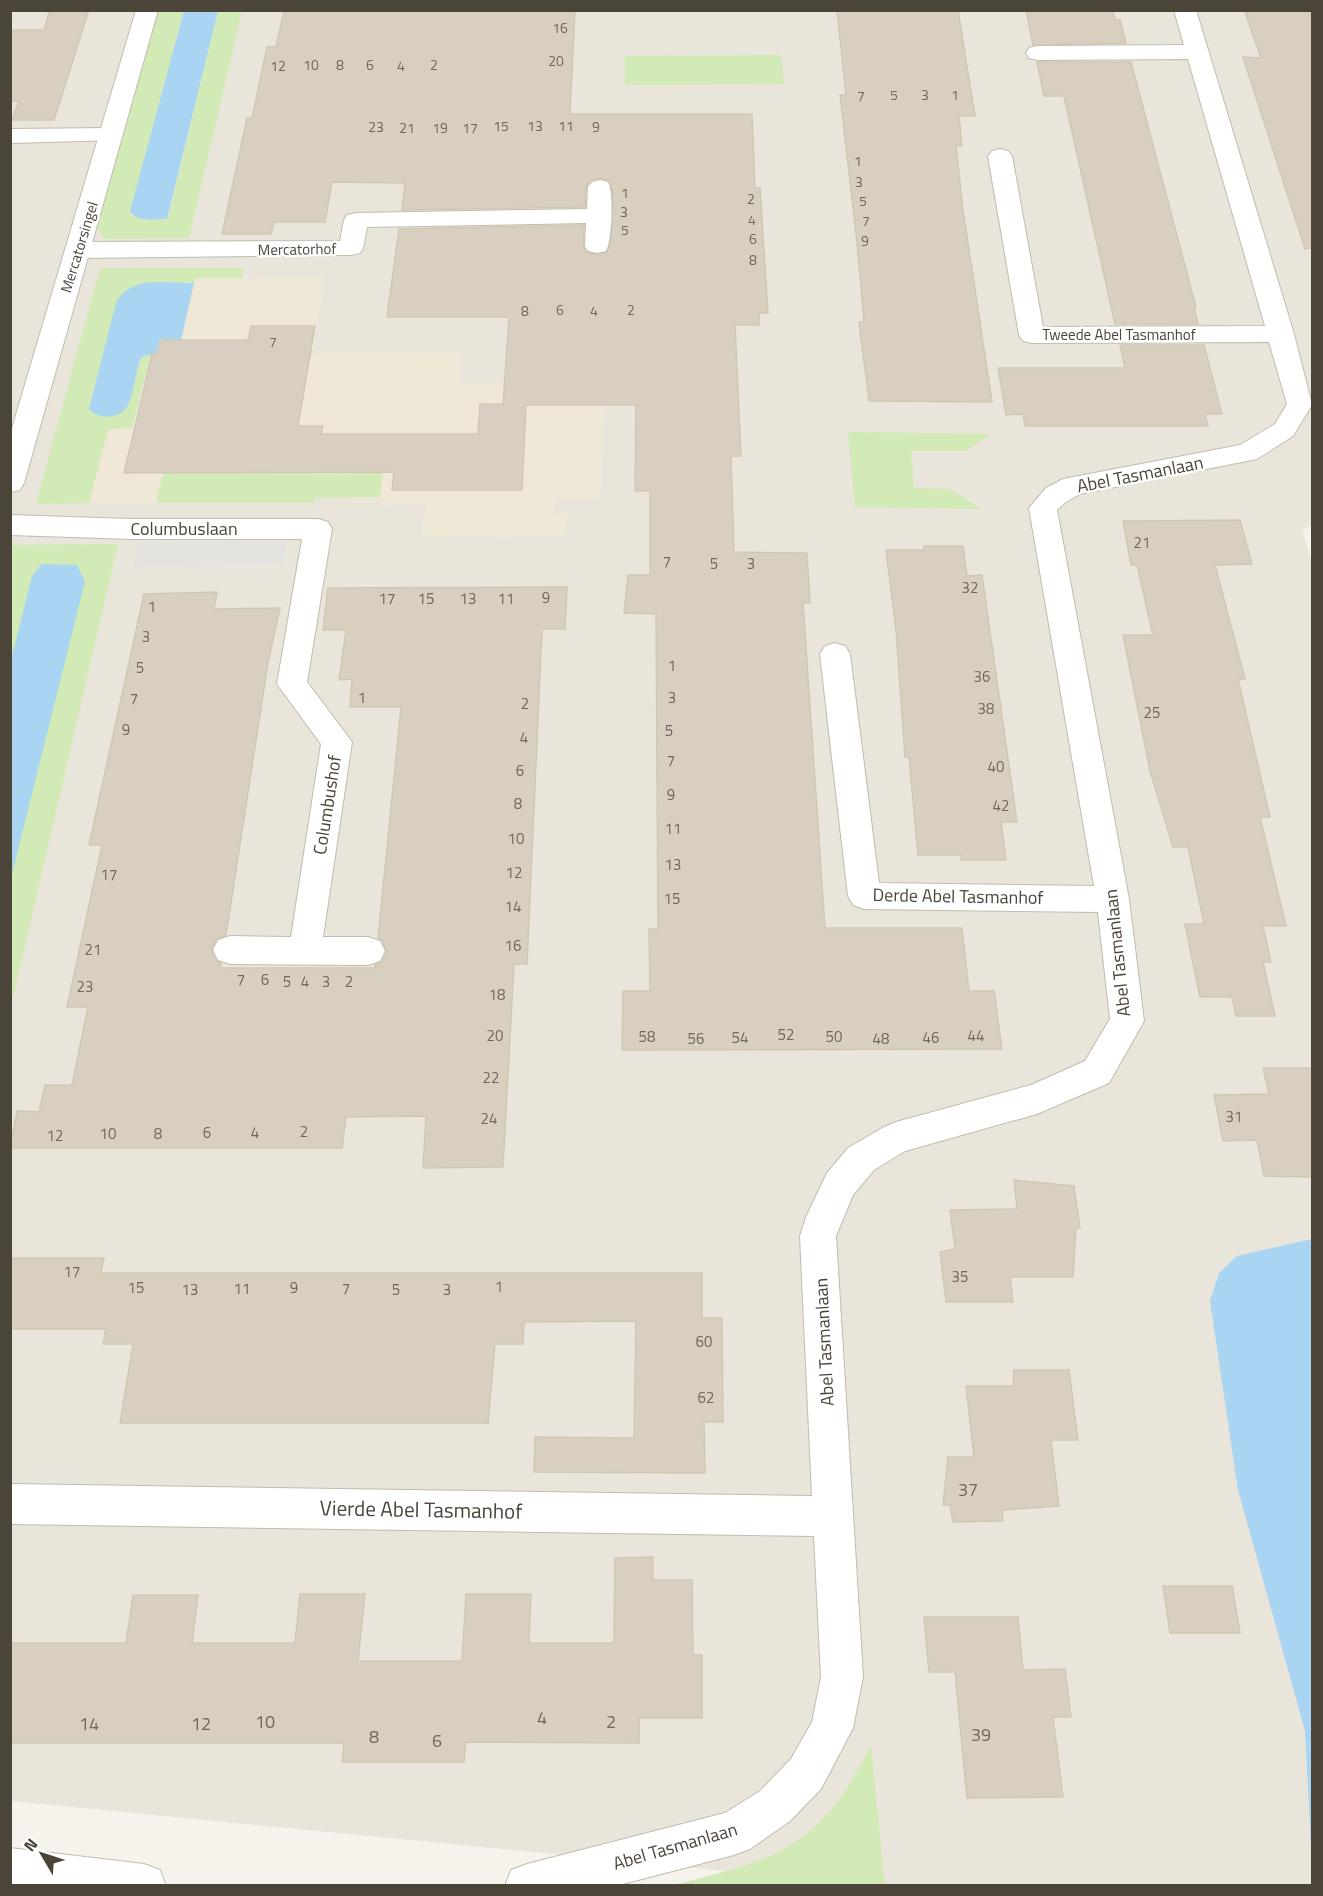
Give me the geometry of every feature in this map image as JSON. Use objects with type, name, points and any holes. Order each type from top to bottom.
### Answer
[{"type":"street","name":"Mercatorsingel","points":[[10,483],[147,10]]},
{"type":"street","name":"Abel Tasmanlaan","points":[[527,1886],[734,1833],[775,1806],[806,1774],[832,1728],[842,1677],[818,1236],[824,1216],[840,1184],[861,1159],[896,1138],[1037,1099],[1097,1071],[1127,1021],[1113,899],[1043,508],[1056,495],[1073,486],[1246,453],[1284,430],[1300,404],[1185,10]]},
{"type":"street","points":[[1037,52],[1199,52]]},
{"type":"street","points":[[10,136],[111,135]]},
{"type":"street","name":"Tweede Abel Tasmanhof","points":[[1000,156],[1032,335],[1281,334]]},
{"type":"street","points":[[597,246],[600,187]]},
{"type":"street","name":"Mercatorhof","points":[[78,250],[351,249],[356,220],[599,216]]},
{"type":"street","name":"Columbuslaan","points":[[10,525],[131,529],[318,529],[312,568]]},
{"type":"street","name":"Columbushof","points":[[305,950],[337,742],[291,684],[312,568]]},
{"type":"street","name":"Derde Abel Tasmanhof","points":[[835,654],[864,896],[1113,899]]},
{"type":"street","points":[[230,950],[368,951]]},
{"type":"street","name":"Vierde Abel Tasmanhof","points":[[10,1504],[832,1516]]},
{"type":"street","points":[[10,1870],[144,1886]]},
{"type":"shaded area","points":[[10,11],[1312,11],[1312,526],[1302,529],[1312,562],[1312,1885],[870,1885],[11,1801]]},
{"type":"shaded area","points":[[325,277],[313,353],[462,354],[459,382],[546,381],[607,373],[600,499],[555,500],[554,513],[567,513],[565,536],[422,538],[425,504],[379,505],[383,473],[164,474],[156,503],[89,503],[108,429],[132,428],[151,353],[160,339],[181,339],[195,278]]},
{"type":"shaded area","points":[[287,541],[283,565],[133,567],[138,543]]},
{"type":"green space","points":[[156,11],[184,11],[130,211],[131,215],[146,220],[168,218],[218,11],[242,11],[189,238],[104,239],[96,225]]},
{"type":"green space","points":[[781,55],[784,84],[625,85],[625,56]]},
{"type":"green space","points":[[100,268],[243,268],[242,278],[195,278],[194,283],[139,284],[127,407],[140,360],[151,353],[132,428],[108,429],[89,503],[36,504]]},
{"type":"green space","points":[[848,432],[991,434],[966,451],[911,451],[914,488],[950,489],[982,509],[855,507]]},
{"type":"green space","points":[[383,473],[380,497],[315,498],[314,503],[156,503],[163,474]]},
{"type":"green space","points":[[118,544],[11,1006],[11,545]]},
{"type":"green space","points":[[871,1746],[885,1885],[674,1885],[742,1867],[800,1839],[835,1805]]},
{"type":"water","points":[[184,11],[218,11],[167,219],[142,219],[130,211]]},
{"type":"water","points":[[150,282],[194,283],[181,340],[160,339],[157,353],[143,356],[127,407],[119,414],[108,417],[97,415],[89,409],[116,303],[122,294],[139,284]]},
{"type":"water","points":[[42,564],[77,565],[85,581],[11,878],[11,660],[32,576]]},
{"type":"water","points":[[1312,1239],[1312,1865],[1305,1731],[1238,1490],[1210,1301],[1219,1273],[1237,1256]]},
{"type":"building","points":[[50,10],[89,10],[54,120],[12,120],[19,101],[10,101],[10,30],[44,30]]},
{"type":"building","points":[[284,10],[575,10],[570,114],[752,114],[755,188],[760,188],[768,313],[759,313],[759,325],[735,325],[741,456],[731,456],[734,552],[807,553],[810,603],[803,603],[825,928],[962,928],[969,991],[994,991],[1002,1049],[622,1050],[623,991],[650,991],[649,929],[658,929],[656,614],[624,613],[628,575],[650,575],[650,491],[635,491],[636,405],[526,405],[522,490],[392,490],[394,472],[124,473],[152,354],[158,354],[161,340],[248,340],[251,326],[315,326],[298,426],[323,426],[321,434],[478,434],[480,404],[503,404],[509,317],[387,317],[399,229],[584,225],[583,246],[586,252],[597,255],[606,253],[610,247],[613,195],[610,181],[601,178],[591,180],[586,186],[585,207],[402,210],[405,183],[332,182],[325,222],[274,222],[271,234],[222,234],[247,118],[252,118],[267,47],[276,47]]},
{"type":"building","points":[[837,10],[958,10],[975,116],[959,116],[962,146],[956,146],[963,210],[992,402],[869,401],[859,322],[864,322],[857,242],[840,95],[846,95]]},
{"type":"building","points":[[1026,10],[1113,10],[1115,20],[1120,20],[1126,43],[1033,45]]},
{"type":"building","points":[[1245,12],[1312,12],[1312,248],[1305,249],[1243,57],[1261,58]]},
{"type":"building","points":[[1037,62],[1131,62],[1196,307],[1194,307],[1198,324],[1115,324],[1064,96],[1044,96]]},
{"type":"building","points":[[1120,345],[1204,345],[1222,414],[1205,414],[1208,426],[1025,426],[1023,414],[1006,415],[998,368],[1125,368]]},
{"type":"building","points":[[1240,520],[1252,564],[1215,565],[1245,679],[1238,679],[1270,817],[1260,817],[1286,926],[1263,926],[1271,962],[1263,962],[1275,1016],[1236,1016],[1232,997],[1200,997],[1185,924],[1204,924],[1188,847],[1173,847],[1150,771],[1123,635],[1153,635],[1137,565],[1131,565],[1123,521]]},
{"type":"building","points":[[924,546],[963,546],[967,576],[982,575],[1017,822],[1001,822],[1006,860],[961,860],[961,855],[918,855],[909,757],[905,757],[896,630],[886,550],[924,550]]},
{"type":"building","points":[[567,587],[565,629],[542,629],[527,964],[514,964],[503,1167],[423,1168],[426,1116],[346,1117],[342,1148],[10,1148],[17,1111],[39,1112],[45,1085],[72,1085],[88,1007],[67,1007],[102,845],[89,845],[144,594],[217,592],[214,609],[280,608],[268,663],[226,935],[216,939],[211,949],[216,961],[221,963],[220,968],[375,968],[375,965],[382,962],[387,952],[382,940],[378,938],[401,707],[350,707],[352,679],[339,680],[346,630],[323,630],[328,588]]},
{"type":"building","points":[[1263,1068],[1312,1068],[1312,1177],[1264,1176],[1257,1140],[1223,1141],[1214,1095],[1269,1094]]},
{"type":"building","points":[[1014,1180],[1074,1186],[1080,1228],[1076,1228],[1073,1277],[1010,1277],[1013,1302],[946,1302],[940,1252],[955,1249],[950,1210],[1017,1209]]},
{"type":"building","points":[[10,1258],[104,1258],[101,1273],[702,1273],[702,1318],[722,1318],[723,1422],[704,1422],[705,1473],[534,1472],[535,1437],[634,1438],[636,1321],[524,1322],[523,1344],[495,1344],[488,1423],[120,1423],[133,1344],[103,1344],[106,1329],[10,1329]]},
{"type":"building","points":[[1014,1370],[1069,1370],[1078,1440],[1051,1440],[1059,1506],[1002,1510],[1003,1521],[953,1522],[950,1505],[943,1505],[948,1457],[974,1457],[966,1386],[1013,1386]]},
{"type":"building","points":[[653,1557],[653,1580],[692,1580],[693,1655],[702,1655],[702,1718],[639,1718],[639,1743],[466,1742],[464,1762],[342,1762],[344,1743],[10,1743],[10,1643],[126,1643],[133,1595],[198,1595],[192,1643],[295,1643],[300,1594],[365,1594],[358,1661],[462,1661],[466,1594],[531,1594],[529,1643],[614,1643],[615,1558]]},
{"type":"building","points":[[1163,1586],[1232,1586],[1240,1633],[1170,1633]]},
{"type":"building","points":[[924,1617],[1018,1617],[1023,1670],[1065,1669],[1071,1717],[1053,1717],[1063,1797],[967,1798],[955,1672],[929,1672]]}]
